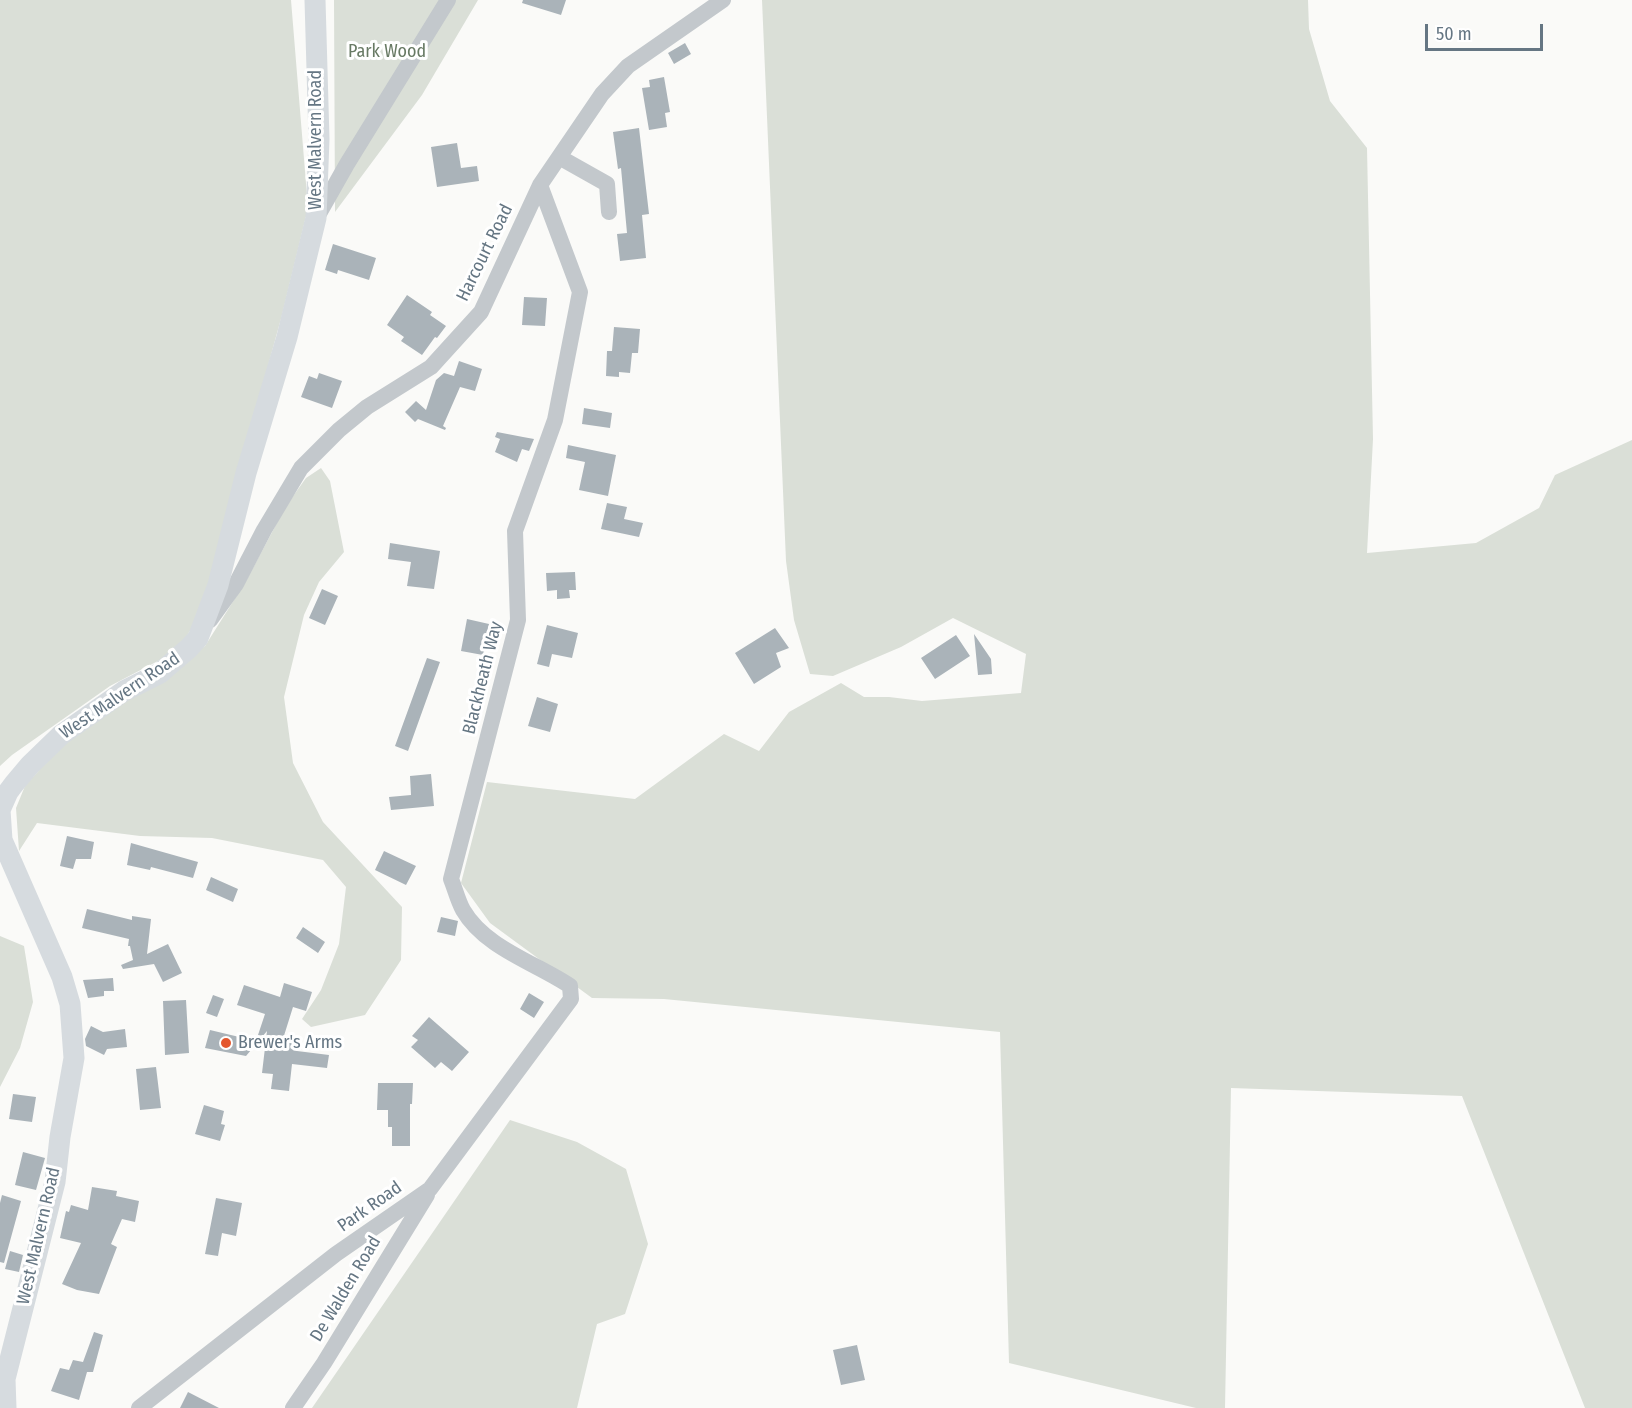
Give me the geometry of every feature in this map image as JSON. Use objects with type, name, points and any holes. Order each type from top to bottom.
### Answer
[{"type":"main road","name":"West Malvern Road","points":[[6,1408],[5,1379],[55,1182],[60,1137],[74,1058],[70,1004],[65,986],[2,840],[0,810],[14,784],[61,735],[124,691],[160,673],[198,638],[218,585],[246,474],[287,337],[316,218],[319,139],[315,0]]},
{"type":"street","points":[[316,218],[448,0]]},
{"type":"street","name":"Harcourt Road","points":[[198,638],[236,584],[300,468],[339,430],[367,407],[431,368],[481,312],[540,184],[602,94],[628,66],[723,0]]},
{"type":"street","points":[[559,157],[607,184],[609,212]]},
{"type":"street","name":"Blackheath Way","points":[[540,184],[580,292],[555,420],[515,531],[518,620],[451,879],[463,910],[479,930],[567,984],[572,991]]},
{"type":"street","name":"Park Road","points":[[139,1408],[336,1254],[430,1189],[571,999],[572,991]]},
{"type":"street","name":"De Walden Road","points":[[293,1408],[324,1363],[430,1189]]},
{"type":"green space","points":[[0,0],[291,0],[308,208],[282,315],[200,613],[179,650],[110,686],[12,755],[0,766]]},
{"type":"green space","name":"Park Wood","points":[[334,0],[478,0],[422,95],[335,212]]},
{"type":"green space","points":[[762,0],[1308,0],[1309,29],[1330,101],[1367,148],[1373,439],[1367,553],[1476,543],[1539,508],[1555,475],[1632,440],[1632,1408],[1585,1408],[1462,1096],[1231,1088],[1225,1408],[1196,1408],[1009,1363],[1000,1032],[664,999],[592,998],[490,923],[461,883],[487,782],[635,799],[724,734],[759,751],[789,712],[841,683],[864,697],[922,701],[1021,693],[1026,654],[953,618],[901,647],[833,676],[810,674],[794,620],[786,561]]},
{"type":"green space","points":[[321,468],[330,481],[344,552],[319,582],[304,615],[284,697],[293,763],[323,822],[402,907],[401,960],[365,1015],[311,1027],[302,1019],[321,990],[339,944],[346,887],[323,860],[212,838],[140,836],[37,823],[19,851],[16,808],[25,786],[68,738],[205,646],[246,581],[286,506],[306,478]]},
{"type":"green space","points":[[0,936],[24,946],[33,1002],[20,1048],[0,1087]]},
{"type":"green space","points":[[510,1120],[577,1142],[626,1169],[648,1244],[625,1314],[597,1324],[577,1408],[312,1408]]},
{"type":"building","points":[[523,0],[566,0],[561,15],[522,3]]},
{"type":"building","points":[[685,43],[691,54],[674,64],[668,53]]},
{"type":"building","points":[[664,77],[670,112],[665,113],[667,127],[649,130],[642,88],[650,87],[649,80]]},
{"type":"building","points":[[639,128],[649,214],[642,215],[646,258],[620,261],[617,234],[627,233],[621,168],[618,169],[613,132]]},
{"type":"building","points":[[457,143],[461,168],[477,166],[479,181],[437,187],[431,147]]},
{"type":"building","points":[[333,244],[376,258],[369,280],[338,270],[337,274],[325,270]]},
{"type":"building","points":[[407,295],[432,312],[430,315],[446,326],[422,355],[401,341],[404,337],[387,325]]},
{"type":"building","points":[[524,297],[547,298],[545,326],[522,325]]},
{"type":"building","points":[[614,327],[640,329],[638,353],[632,353],[630,373],[619,372],[619,377],[606,376],[607,351],[612,351]]},
{"type":"building","points":[[459,361],[482,369],[475,391],[460,387],[443,426],[445,430],[418,419],[415,422],[405,412],[416,401],[426,410],[436,380],[444,373],[454,376]]},
{"type":"building","points":[[319,373],[342,381],[332,408],[301,397],[309,376],[317,379]]},
{"type":"building","points":[[584,408],[612,413],[610,428],[582,424]]},
{"type":"building","points":[[497,432],[534,439],[529,451],[522,449],[517,462],[495,452],[500,439],[495,437]]},
{"type":"building","points":[[568,445],[616,455],[608,496],[579,490],[585,462],[566,458]]},
{"type":"building","points":[[607,503],[627,507],[624,519],[643,523],[639,537],[601,529]]},
{"type":"building","points":[[390,543],[440,551],[434,589],[407,586],[411,562],[388,559]]},
{"type":"building","points":[[575,572],[576,590],[569,590],[570,598],[557,599],[557,590],[547,591],[546,573]]},
{"type":"building","points":[[322,589],[338,596],[325,625],[309,618]]},
{"type":"building","points":[[467,619],[489,624],[483,655],[461,651]]},
{"type":"building","points":[[547,625],[578,633],[572,658],[552,654],[549,667],[537,664]]},
{"type":"building","points":[[775,628],[789,648],[776,653],[781,667],[754,684],[735,653]]},
{"type":"building","points":[[974,634],[991,659],[992,674],[978,675]]},
{"type":"building","points":[[956,635],[970,656],[935,679],[921,658]]},
{"type":"building","points":[[427,658],[440,662],[408,751],[395,746]]},
{"type":"building","points":[[537,697],[558,704],[550,732],[528,726]]},
{"type":"building","points":[[431,774],[434,806],[391,810],[389,797],[411,795],[410,776]]},
{"type":"building","points":[[67,836],[94,842],[91,859],[76,859],[73,869],[60,866]]},
{"type":"building","points":[[131,843],[198,862],[193,878],[151,867],[150,870],[127,865]]},
{"type":"building","points":[[384,851],[416,866],[406,885],[375,870]]},
{"type":"building","points":[[211,877],[238,889],[233,902],[206,890]]},
{"type":"building","points":[[87,909],[132,920],[132,916],[151,919],[147,954],[168,944],[182,973],[163,982],[154,964],[123,969],[121,965],[133,960],[130,946],[128,946],[129,939],[82,928]]},
{"type":"building","points":[[441,917],[458,921],[455,936],[437,932]]},
{"type":"building","points":[[303,927],[325,942],[318,953],[296,938]]},
{"type":"building","points":[[113,978],[114,991],[104,991],[104,996],[88,998],[83,980]]},
{"type":"building","points":[[284,983],[312,992],[306,1011],[293,1007],[282,1042],[298,1044],[297,1051],[329,1055],[327,1068],[292,1064],[289,1091],[271,1089],[273,1074],[262,1073],[267,1031],[246,1056],[205,1048],[210,1030],[256,1041],[265,1014],[237,1005],[244,985],[280,997]]},
{"type":"building","points":[[529,993],[544,1002],[534,1018],[520,1009]]},
{"type":"building","points":[[213,995],[224,999],[217,1017],[206,1013]]},
{"type":"building","points":[[186,1000],[189,1053],[165,1055],[163,1001]]},
{"type":"building","points":[[429,1017],[469,1052],[452,1071],[441,1062],[435,1068],[411,1047],[418,1040],[412,1036]]},
{"type":"building","points":[[91,1026],[103,1032],[125,1029],[127,1047],[107,1049],[104,1055],[86,1046],[85,1039]]},
{"type":"building","points":[[156,1067],[161,1108],[140,1110],[136,1069]]},
{"type":"building","points":[[378,1083],[413,1083],[412,1104],[410,1104],[410,1146],[392,1146],[392,1127],[388,1127],[388,1110],[377,1110]]},
{"type":"building","points":[[13,1094],[36,1097],[32,1122],[9,1119]]},
{"type":"building","points":[[204,1105],[224,1111],[221,1124],[225,1125],[220,1141],[195,1134]]},
{"type":"building","points":[[23,1152],[45,1158],[36,1190],[15,1185]]},
{"type":"building","points":[[92,1187],[117,1191],[116,1196],[139,1201],[135,1222],[122,1219],[111,1244],[117,1247],[99,1294],[77,1290],[62,1284],[81,1243],[60,1238],[66,1211],[69,1212],[71,1205],[88,1210]]},
{"type":"building","points":[[2,1195],[21,1201],[4,1263],[0,1262]]},
{"type":"building","points":[[216,1198],[242,1203],[236,1236],[222,1233],[218,1256],[205,1254]]},
{"type":"building","points":[[10,1251],[23,1255],[19,1272],[5,1269]]},
{"type":"building","points":[[94,1332],[103,1335],[93,1372],[87,1372],[79,1400],[51,1391],[60,1368],[69,1370],[73,1360],[83,1362]]},
{"type":"building","points":[[857,1345],[865,1380],[841,1385],[833,1350]]},
{"type":"building","points":[[188,1392],[219,1408],[180,1408]]},
{"type":"place","name":"Brewer's Arms","points":[[226,1043]]}]
